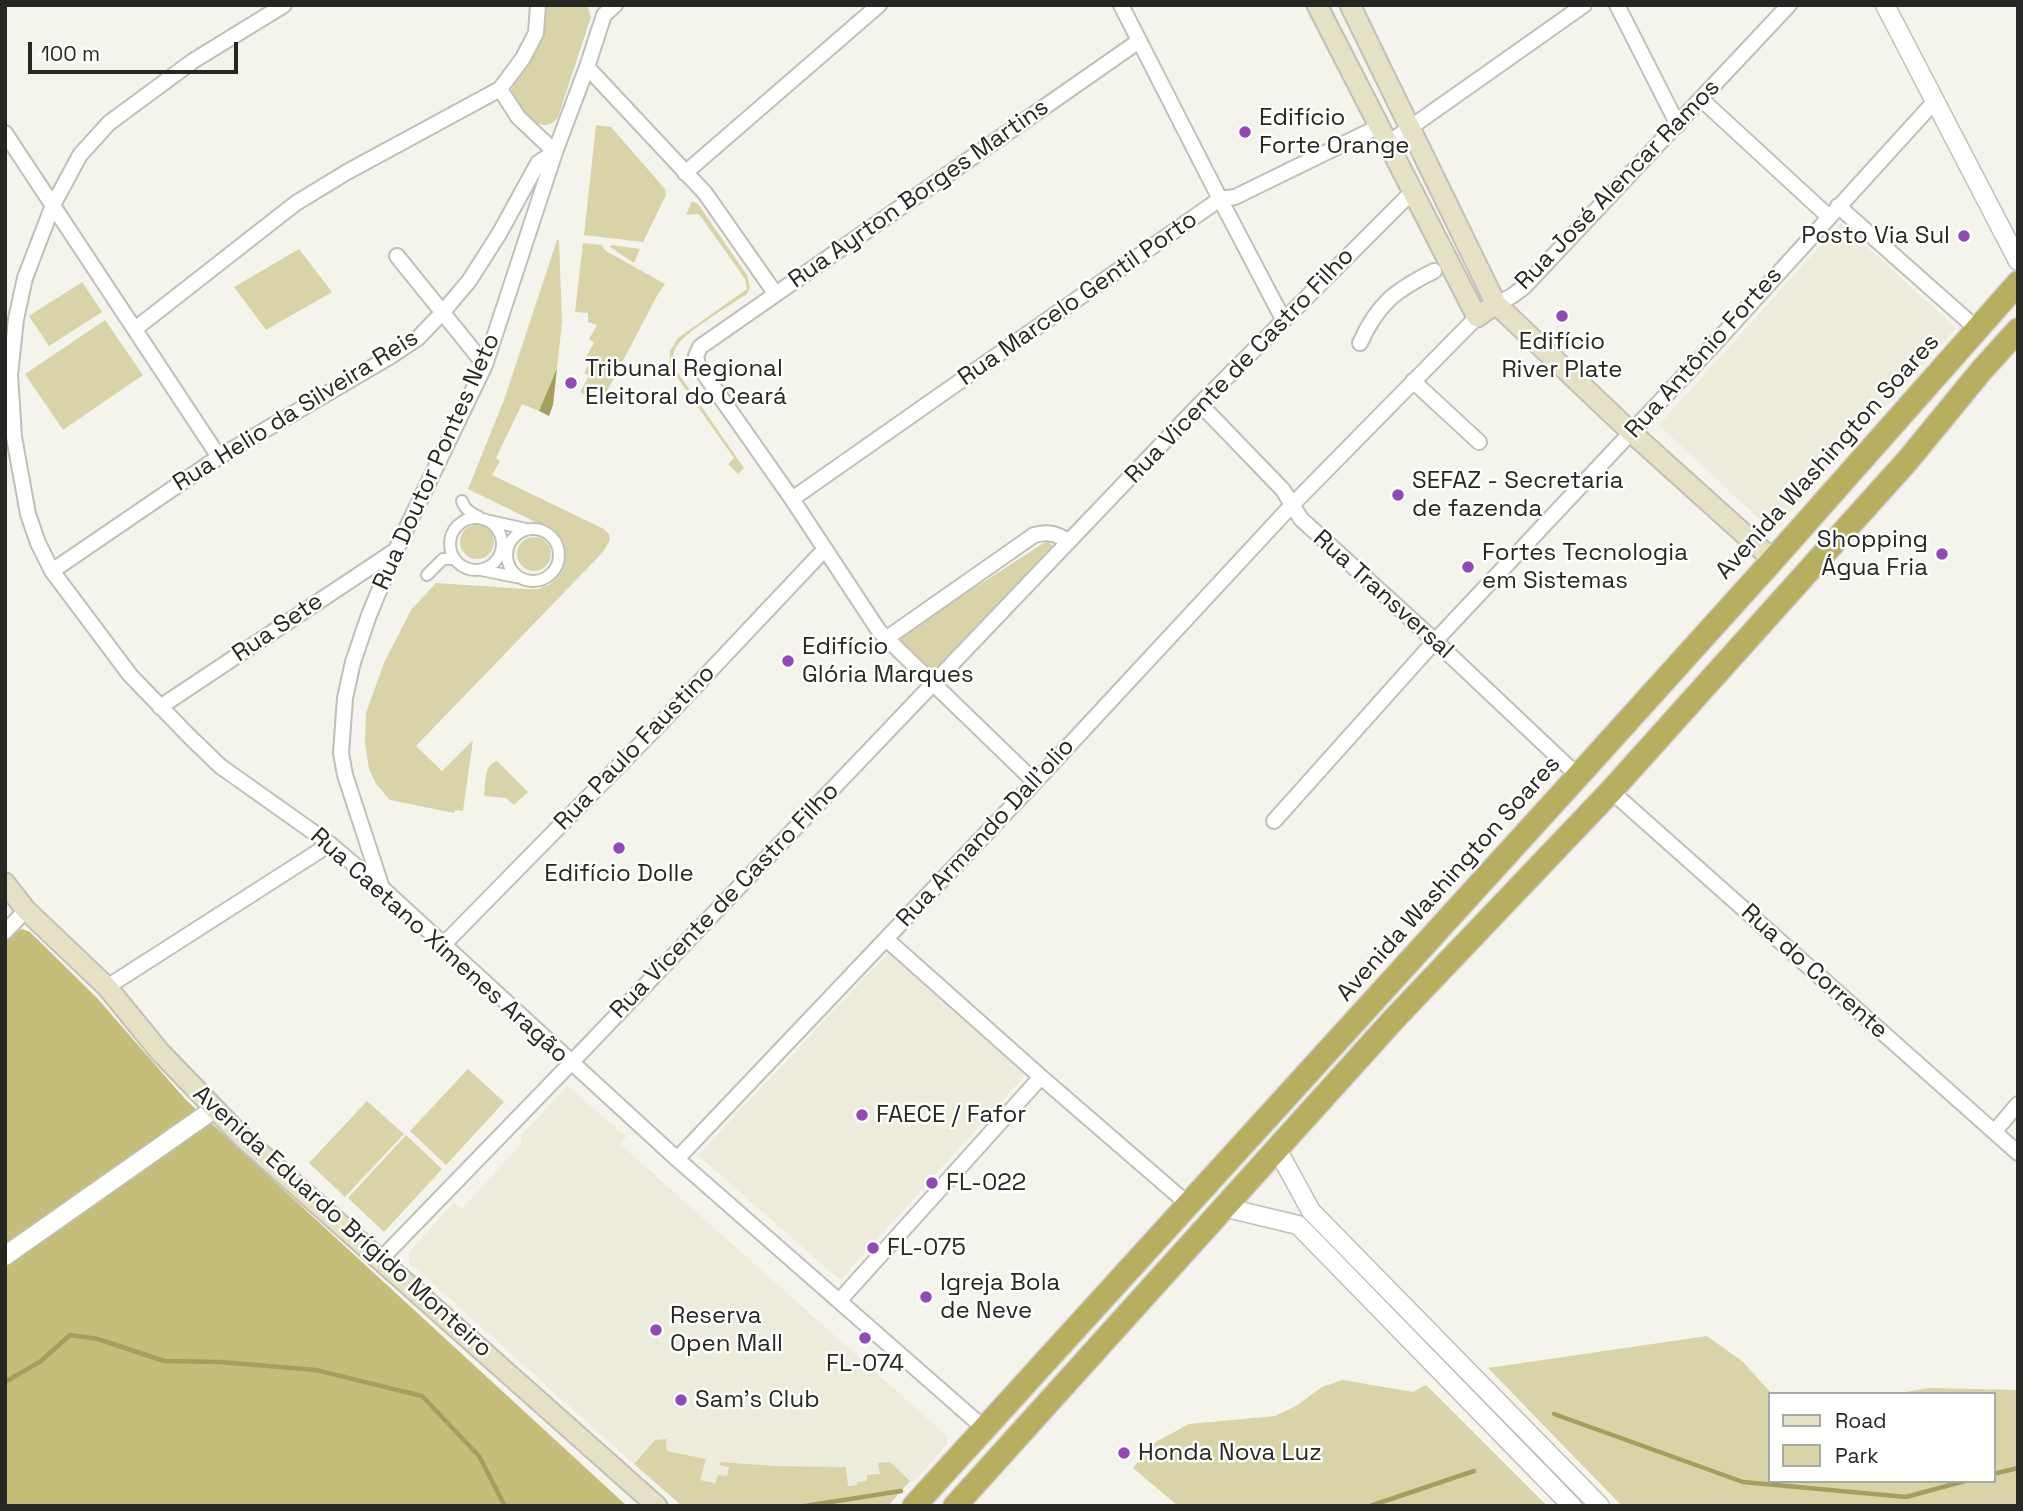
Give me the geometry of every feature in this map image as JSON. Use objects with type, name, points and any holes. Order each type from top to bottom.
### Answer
[{"type":"highway","name":"Avenida Washington Soares","points":[[919,1500],[1578,776],[2018,283]]},
{"type":"highway","points":[[955,1506],[1447,962],[1611,791],[1908,460],[2018,330]]},
{"type":"main road","points":[[1317,5],[1412,192],[1441,267],[1477,317]]},
{"type":"main road","points":[[1350,5],[1496,304],[1632,433],[1773,560]]},
{"type":"main road","name":"Rua José Alencar Ramos","points":[[1477,317],[1496,304]]},
{"type":"main road","name":"Avenida Eduardo Brígido Monteiro","points":[[5,883],[23,913]]},
{"type":"main road","name":"Avenida Eduardo Brígido Monteiro","points":[[5,900],[42,924],[107,987],[160,1052],[243,1139],[657,1506]]},
{"type":"street","name":"Rua Caetano Ximenes Aragão","points":[[284,5],[193,61],[109,123],[80,155],[53,205],[25,278],[16,319],[10,375],[14,437],[29,514],[38,543],[52,571],[130,675],[220,766],[330,844],[382,888],[677,1159],[985,1429]]},
{"type":"street","points":[[135,329],[296,203],[347,172],[500,89],[523,58],[536,33],[538,5]]},
{"type":"street","points":[[685,173],[879,5]]},
{"type":"street","points":[[1121,5],[1283,319]]},
{"type":"street","name":"Rua Marcelo Gentil Porto","points":[[792,499],[1220,199],[1235,197],[1383,136],[1409,129],[1584,5]]},
{"type":"street","points":[[1617,5],[1678,125]]},
{"type":"street","name":"Rua José Alencar Ramos","points":[[1496,304],[1524,287],[1789,5]]},
{"type":"street","points":[[1885,5],[2018,261]]},
{"type":"street","name":"Rua Doutor Pontes Neto","points":[[382,888],[345,775],[341,752],[345,698],[353,662],[396,550],[485,365],[606,8]]},
{"type":"street","name":"Rua Ayrton Borges Martins","points":[[792,499],[698,365],[695,356],[700,347],[1139,41]]},
{"type":"street","points":[[587,68],[705,193],[775,293]]},
{"type":"street","points":[[500,89],[518,117],[555,152]]},
{"type":"street","points":[[1701,99],[1976,329]]},
{"type":"street","name":"Rua Antônio Fortes","points":[[1274,821],[1435,641],[1632,433],[1935,101]]},
{"type":"street","points":[[5,133],[219,457]]},
{"type":"street","name":"Rua Helio da Silveira Reis","points":[[52,571],[219,457],[418,338],[469,281],[499,234],[538,163],[555,152]]},
{"type":"street","name":"Rua Vicente de Castro Filho","points":[[380,1260],[1200,404],[1412,192]]},
{"type":"street","points":[[397,257],[485,365]]},
{"type":"street","points":[[1360,342],[1382,305],[1408,284],[1441,267]]},
{"type":"street","name":"Rua José Alencar Ramos","points":[[1292,505],[1477,317]]},
{"type":"street","points":[[1413,381],[1479,442]]},
{"type":"street","name":"Rua Transversal","points":[[1200,404],[1283,490],[1301,519],[1578,776]]},
{"type":"street","points":[[792,499],[879,631],[1035,782]]},
{"type":"street","points":[[462,501],[470,513],[483,519],[536,529],[556,543],[559,560],[556,568],[543,579],[526,580],[469,569],[455,559],[449,543],[451,534],[462,521],[483,519],[499,532],[502,540],[502,549],[494,564],[478,570]]},
{"type":"street","name":"Rua Armando Dall'olio","points":[[677,1159],[1035,782],[1292,505]]},
{"type":"street","points":[[518,577],[508,563],[506,554],[513,538],[527,529]]},
{"type":"street","points":[[887,638],[1034,535],[1054,533],[1069,541]]},
{"type":"street","name":"Rua Paulo Faustino","points":[[443,945],[659,726],[825,549]]},
{"type":"street","name":"Rua Sete","points":[[160,707],[396,550]]},
{"type":"street","points":[[427,575],[443,559],[455,559]]},
{"type":"street","name":"Rua do Corrente","points":[[1611,791],[2018,1153]]},
{"type":"street","points":[[107,987],[330,844]]},
{"type":"street","points":[[5,932],[23,913]]},
{"type":"street","points":[[886,939],[1189,1205]]},
{"type":"street","points":[[839,1301],[1041,1077]]},
{"type":"street","points":[[1994,1132],[2018,1104]]},
{"type":"street","points":[[5,1256],[214,1109]]},
{"type":"street","points":[[1277,1149],[1311,1211],[1600,1506]]},
{"type":"street","points":[[1223,1207],[1298,1225],[1572,1506]]},
{"type":"street","points":[[1298,1225],[1311,1211]]},
{"type":"shaded area","points":[[1841,223],[1956,328],[1773,532],[1659,425]]},
{"type":"shaded area","points":[[557,368],[553,405],[549,416],[539,411]]},
{"type":"shaded area","points":[[22,929],[30,932],[98,999],[185,1099],[627,1506],[5,1506],[5,943],[11,935]]},
{"type":"shaded area","name":"FAECE / Fafor","points":[[888,953],[1025,1075],[840,1280],[698,1155]]},
{"type":"shaded area","name":"Reserva Open Mall","points":[[568,1086],[626,1137],[620,1144],[947,1436],[947,1444],[913,1482],[890,1462],[878,1463],[880,1474],[867,1481],[857,1482],[857,1485],[847,1486],[847,1467],[721,1462],[729,1467],[727,1477],[716,1483],[700,1480],[667,1451],[667,1441],[655,1440],[634,1464],[409,1262],[409,1252],[415,1245],[454,1203],[462,1209],[521,1144],[522,1134]]},
{"type":"green space","points":[[545,5],[587,5],[591,17],[558,117],[545,125],[526,115],[512,91],[542,38]]},
{"type":"green space","points":[[596,125],[611,127],[665,189],[666,195],[643,242],[584,235]]},
{"type":"green space","points":[[692,201],[698,204],[747,275],[750,287],[747,294],[687,335],[679,343],[673,357],[676,370],[744,468],[738,474],[728,464],[734,458],[669,366],[670,351],[678,338],[747,289],[745,279],[699,214],[686,215]]},
{"type":"green space","points":[[557,240],[562,322],[557,368],[539,411],[522,404],[496,458],[500,461],[492,475],[604,529],[610,540],[603,552],[416,746],[442,771],[473,740],[463,811],[455,810],[454,813],[390,800],[376,784],[369,769],[365,743],[366,713],[384,663],[411,610],[436,583],[538,589],[549,585],[563,569],[566,555],[561,539],[552,530],[468,489],[504,400]]},
{"type":"green space","points":[[583,243],[601,245],[606,251],[665,284],[606,393],[596,387],[591,397],[580,392],[589,376],[584,373],[591,360],[586,357],[594,343],[589,339],[597,325],[588,322],[588,313],[575,312]]},
{"type":"green space","points":[[610,247],[640,249],[634,263]]},
{"type":"green space","points":[[299,249],[332,292],[266,330],[234,287]]},
{"type":"green space","points":[[82,282],[102,312],[49,346],[29,316]]},
{"type":"green space","points":[[105,320],[143,375],[63,430],[25,374]]},
{"type":"green space","points":[[477,525],[489,530],[494,542],[489,554],[477,559],[465,554],[460,542],[465,530]]},
{"type":"green space","points":[[534,537],[546,542],[551,554],[546,566],[534,571],[522,566],[517,554],[522,542]]},
{"type":"green space","points":[[1047,541],[1057,549],[933,673],[898,637]]},
{"type":"green space","points":[[497,761],[528,792],[514,805],[506,798],[484,796],[487,771]]},
{"type":"green space","points":[[468,1069],[504,1102],[446,1165],[410,1131]]},
{"type":"green space","points":[[367,1101],[404,1134],[345,1197],[309,1163]]},
{"type":"green space","points":[[406,1135],[442,1169],[384,1232],[348,1198]]},
{"type":"green space","points":[[1707,1336],[1743,1362],[1770,1392],[1768,1392],[1768,1483],[1995,1483],[1995,1392],[1906,1392],[1929,1388],[2018,1390],[2018,1506],[1622,1506],[1488,1368]]},
{"type":"green space","points":[[1343,1380],[1413,1392],[1426,1385],[1547,1506],[1178,1506],[1133,1468],[1152,1444],[1189,1424],[1275,1416],[1296,1406],[1322,1387]]},
{"type":"green space","points":[[666,1439],[667,1451],[706,1459],[700,1480],[715,1483],[718,1475],[727,1476],[729,1467],[720,1465],[720,1462],[846,1467],[848,1486],[867,1481],[867,1475],[880,1474],[878,1463],[890,1462],[910,1481],[888,1506],[682,1506],[634,1464],[655,1440]]},
{"type":"waterway","points":[[5,1382],[41,1361],[70,1335],[98,1339],[164,1361],[220,1362],[316,1370],[422,1396],[479,1456],[505,1506]]},
{"type":"waterway","points":[[1554,1414],[1743,1482],[1906,1497],[1958,1483]]},
{"type":"waterway","points":[[1995,1474],[2018,1468]]},
{"type":"waterway","points":[[1370,1506],[1474,1471]]},
{"type":"waterway","points":[[805,1506],[901,1491]]},
{"type":"place","name":"Edifício Forte Orange","points":[[1245,132]]},
{"type":"place","name":"Posto Via Sul","points":[[1964,236]]},
{"type":"place","name":"Edifício River Plate","points":[[1562,316]]},
{"type":"place","name":"Tribunal Regional Eleitoral do Ceará","points":[[571,383]]},
{"type":"place","name":"SEFAZ - Secretaria de fazenda","points":[[1398,495]]},
{"type":"place","name":"Shopping Água Fria","points":[[1942,554]]},
{"type":"place","name":"Fortes Tecnologia em Sistemas","points":[[1468,567]]},
{"type":"place","name":"Edifício Glória Marques","points":[[788,661]]},
{"type":"place","name":"Edifício Dolle","points":[[619,848]]},
{"type":"place","name":"FAECE / Fafor","points":[[862,1115]]},
{"type":"place","name":"FL-022","points":[[932,1183]]},
{"type":"place","name":"FL-075","points":[[873,1248]]},
{"type":"place","name":"Igreja Bola de Neve","points":[[926,1297]]},
{"type":"place","name":"Reserva Open Mall","points":[[656,1330]]},
{"type":"place","name":"FL-074","points":[[865,1338]]},
{"type":"place","name":"Sam's Club","points":[[681,1400]]},
{"type":"place","name":"Honda Nova Luz","points":[[1124,1453]]}]
